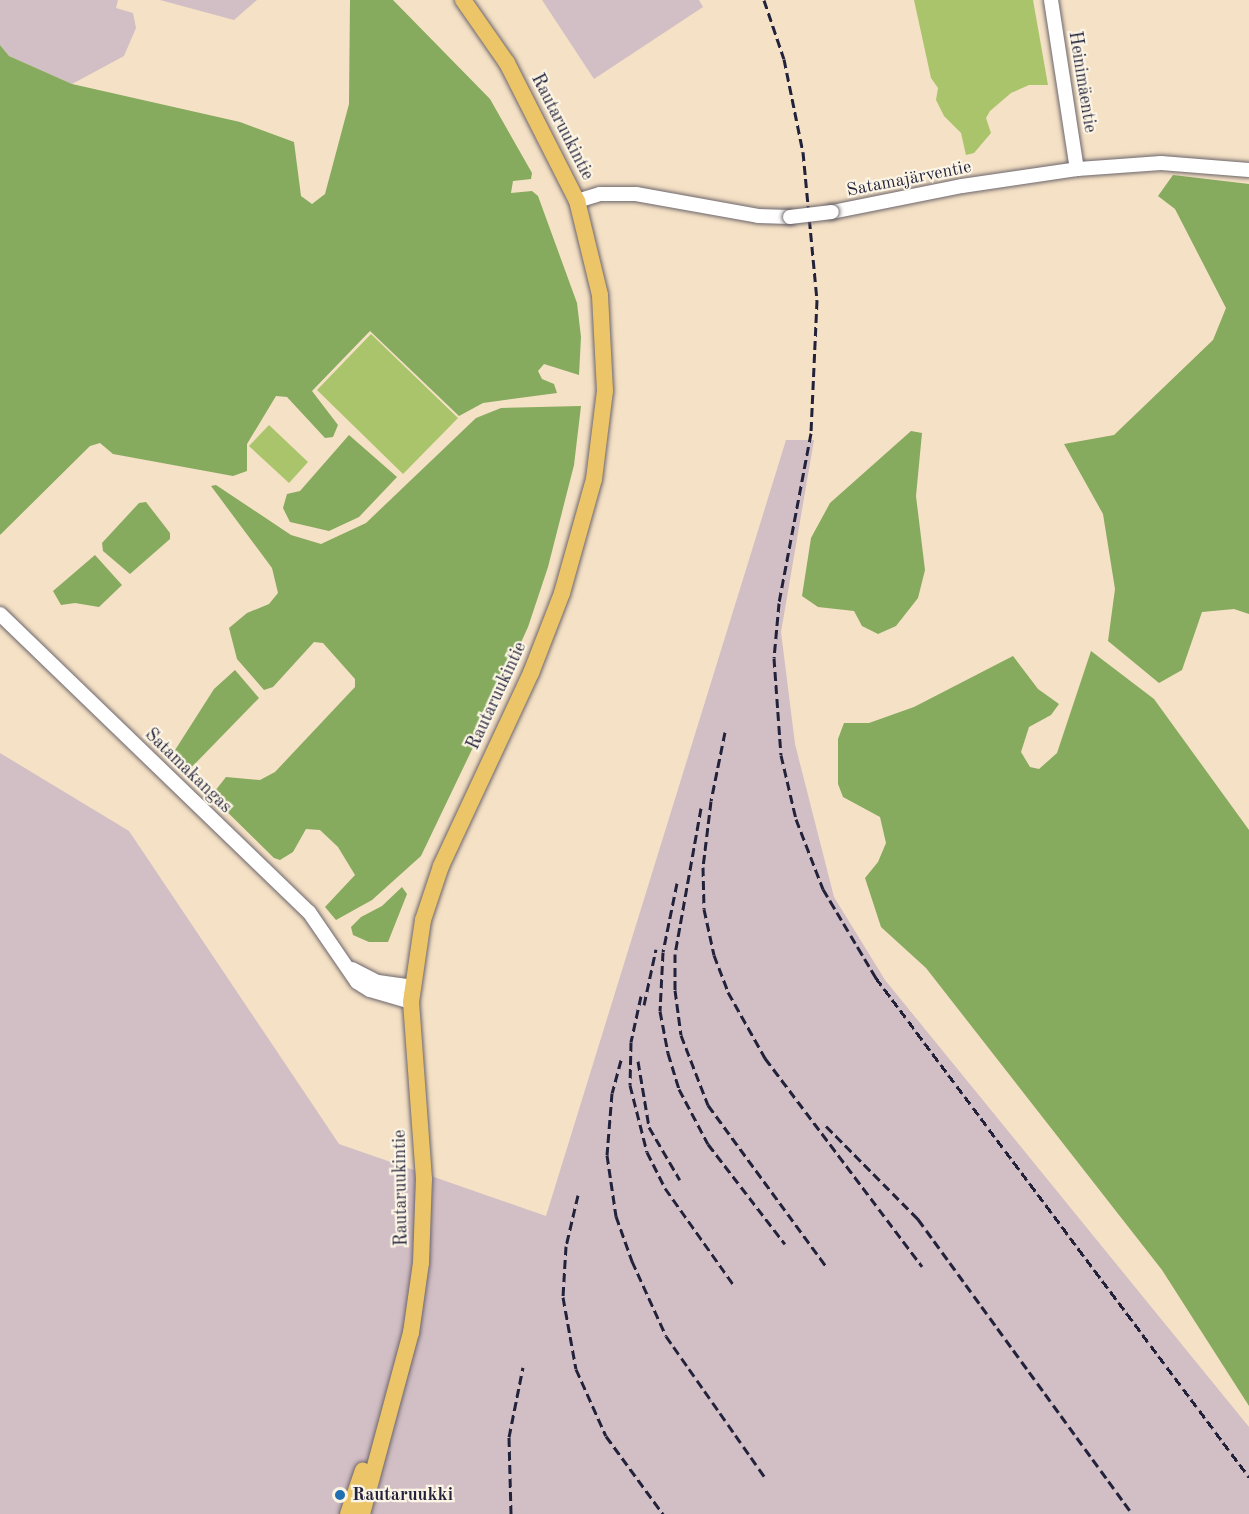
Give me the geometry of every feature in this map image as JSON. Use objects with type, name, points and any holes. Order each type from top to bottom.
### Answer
[{"type":"main road","name":"Rautaruukintie","points":[[362,1514],[382,1432],[411,1333],[421,1263],[424,1179],[412,995],[421,928],[434,885],[546,638],[572,562],[594,479],[603,426],[605,347],[596,276],[577,201],[507,63],[463,0]]},
{"type":"main road","name":"Rautaruukintie","points":[[348,1514],[363,1468],[382,1432]]},
{"type":"street","name":"Heinimäentie","points":[[1051,0],[1077,169]]},
{"type":"street","name":"Satamajärventie","points":[[577,201],[600,194],[636,194],[758,216],[790,216],[832,212],[962,186],[1077,169],[1161,163],[1249,170]]},
{"type":"street","name":"Satamakangas","points":[[2,621],[309,912],[344,961],[370,980],[412,995]]},
{"type":"shaded area","points":[[0,0],[118,0],[116,8],[133,13],[136,28],[124,56],[72,84],[9,56],[0,45]]},
{"type":"shaded area","points":[[160,0],[257,0],[234,20]]},
{"type":"shaded area","points":[[542,0],[699,0],[703,7],[594,79]]},
{"type":"shaded area","points":[[786,440],[814,440],[781,632],[795,744],[834,897],[885,980],[1249,1427],[1249,1514],[0,1514],[0,753],[129,831],[339,1144],[546,1216]]},
{"type":"green space","points":[[350,0],[393,0],[490,99],[532,173],[531,179],[513,181],[511,193],[532,191],[538,196],[577,303],[581,337],[579,375],[544,364],[538,371],[542,379],[554,384],[557,393],[483,403],[459,416],[370,331],[312,391],[338,425],[333,437],[325,438],[287,397],[276,396],[247,444],[247,471],[233,476],[113,454],[100,443],[90,446],[0,535],[0,45],[9,56],[72,84],[240,122],[294,142],[301,196],[312,204],[325,194],[349,104]]},
{"type":"green space","points":[[914,0],[1033,0],[1048,85],[1029,85],[1011,93],[990,111],[986,118],[991,133],[974,153],[966,155],[961,133],[944,116],[936,100],[938,88],[931,78]]},
{"type":"green space","points":[[1173,175],[1249,184],[1249,614],[1234,609],[1202,612],[1182,670],[1159,683],[1108,641],[1115,589],[1103,514],[1064,444],[1114,435],[1213,340],[1226,308],[1175,209],[1158,196]]},
{"type":"green space","points":[[371,334],[458,418],[403,474],[317,390]]},
{"type":"green space","points":[[581,406],[574,465],[548,567],[528,627],[477,739],[421,856],[372,900],[336,920],[325,907],[355,875],[338,847],[320,830],[306,829],[293,852],[280,860],[274,858],[211,796],[226,777],[260,780],[275,772],[355,687],[355,679],[323,643],[314,642],[273,687],[264,690],[237,659],[229,628],[247,613],[269,604],[278,593],[272,568],[211,486],[216,485],[291,535],[321,544],[366,523],[476,418],[501,408]]},
{"type":"green space","points":[[269,425],[308,462],[289,483],[249,446]]},
{"type":"green space","points":[[911,431],[922,433],[916,496],[925,570],[918,598],[896,626],[878,634],[862,626],[854,611],[818,607],[802,596],[811,538],[830,503]]},
{"type":"green space","points":[[349,435],[397,477],[359,517],[329,531],[290,522],[283,508],[287,494],[300,491]]},
{"type":"green space","points":[[146,502],[170,533],[170,539],[130,574],[103,551],[102,543],[139,503]]},
{"type":"green space","points":[[95,555],[122,585],[99,607],[75,603],[61,605],[53,591]]},
{"type":"green space","points":[[1091,651],[1154,699],[1249,830],[1249,1406],[1162,1270],[926,968],[881,927],[865,878],[878,862],[886,843],[880,817],[843,797],[838,784],[838,739],[844,723],[869,723],[914,707],[1013,656],[1038,689],[1059,704],[1051,715],[1029,727],[1021,752],[1030,767],[1039,769],[1057,753]]},
{"type":"green space","points":[[235,670],[259,698],[186,773],[170,758],[214,689]]},
{"type":"green space","points":[[402,887],[407,894],[388,942],[369,942],[353,935],[351,927],[361,917],[382,906]]},
{"type":"railway","points":[[764,0],[784,59],[803,152],[817,300],[811,433],[779,603],[774,658],[781,755],[796,819],[823,889],[876,978],[1249,1477]]},
{"type":"railway","points":[[725,732],[711,801],[703,867],[704,909],[714,955],[728,992],[765,1058],[922,1266]]},
{"type":"railway","points":[[701,808],[675,954],[675,990],[681,1035],[708,1105],[826,1266]]},
{"type":"railway","points":[[677,883],[663,952],[660,1011],[668,1053],[679,1089],[708,1144],[785,1244]]},
{"type":"railway","points":[[644,1005],[656,949]]},
{"type":"railway","points":[[641,996],[631,1042],[630,1085],[647,1152],[665,1188],[735,1287]]},
{"type":"railway","points":[[621,1060],[612,1093],[607,1155],[616,1216],[632,1261],[666,1336],[764,1476]]},
{"type":"railway","points":[[638,1061],[649,1127],[680,1180]]},
{"type":"railway","points":[[826,1126],[918,1219],[1132,1514]]},
{"type":"railway","points":[[578,1195],[566,1246],[563,1297],[576,1369],[606,1436],[663,1514]]},
{"type":"railway","points":[[511,1514],[509,1437],[523,1367]]},
{"type":"place","name":"Rautaruukki","points":[[340,1495]]}]
